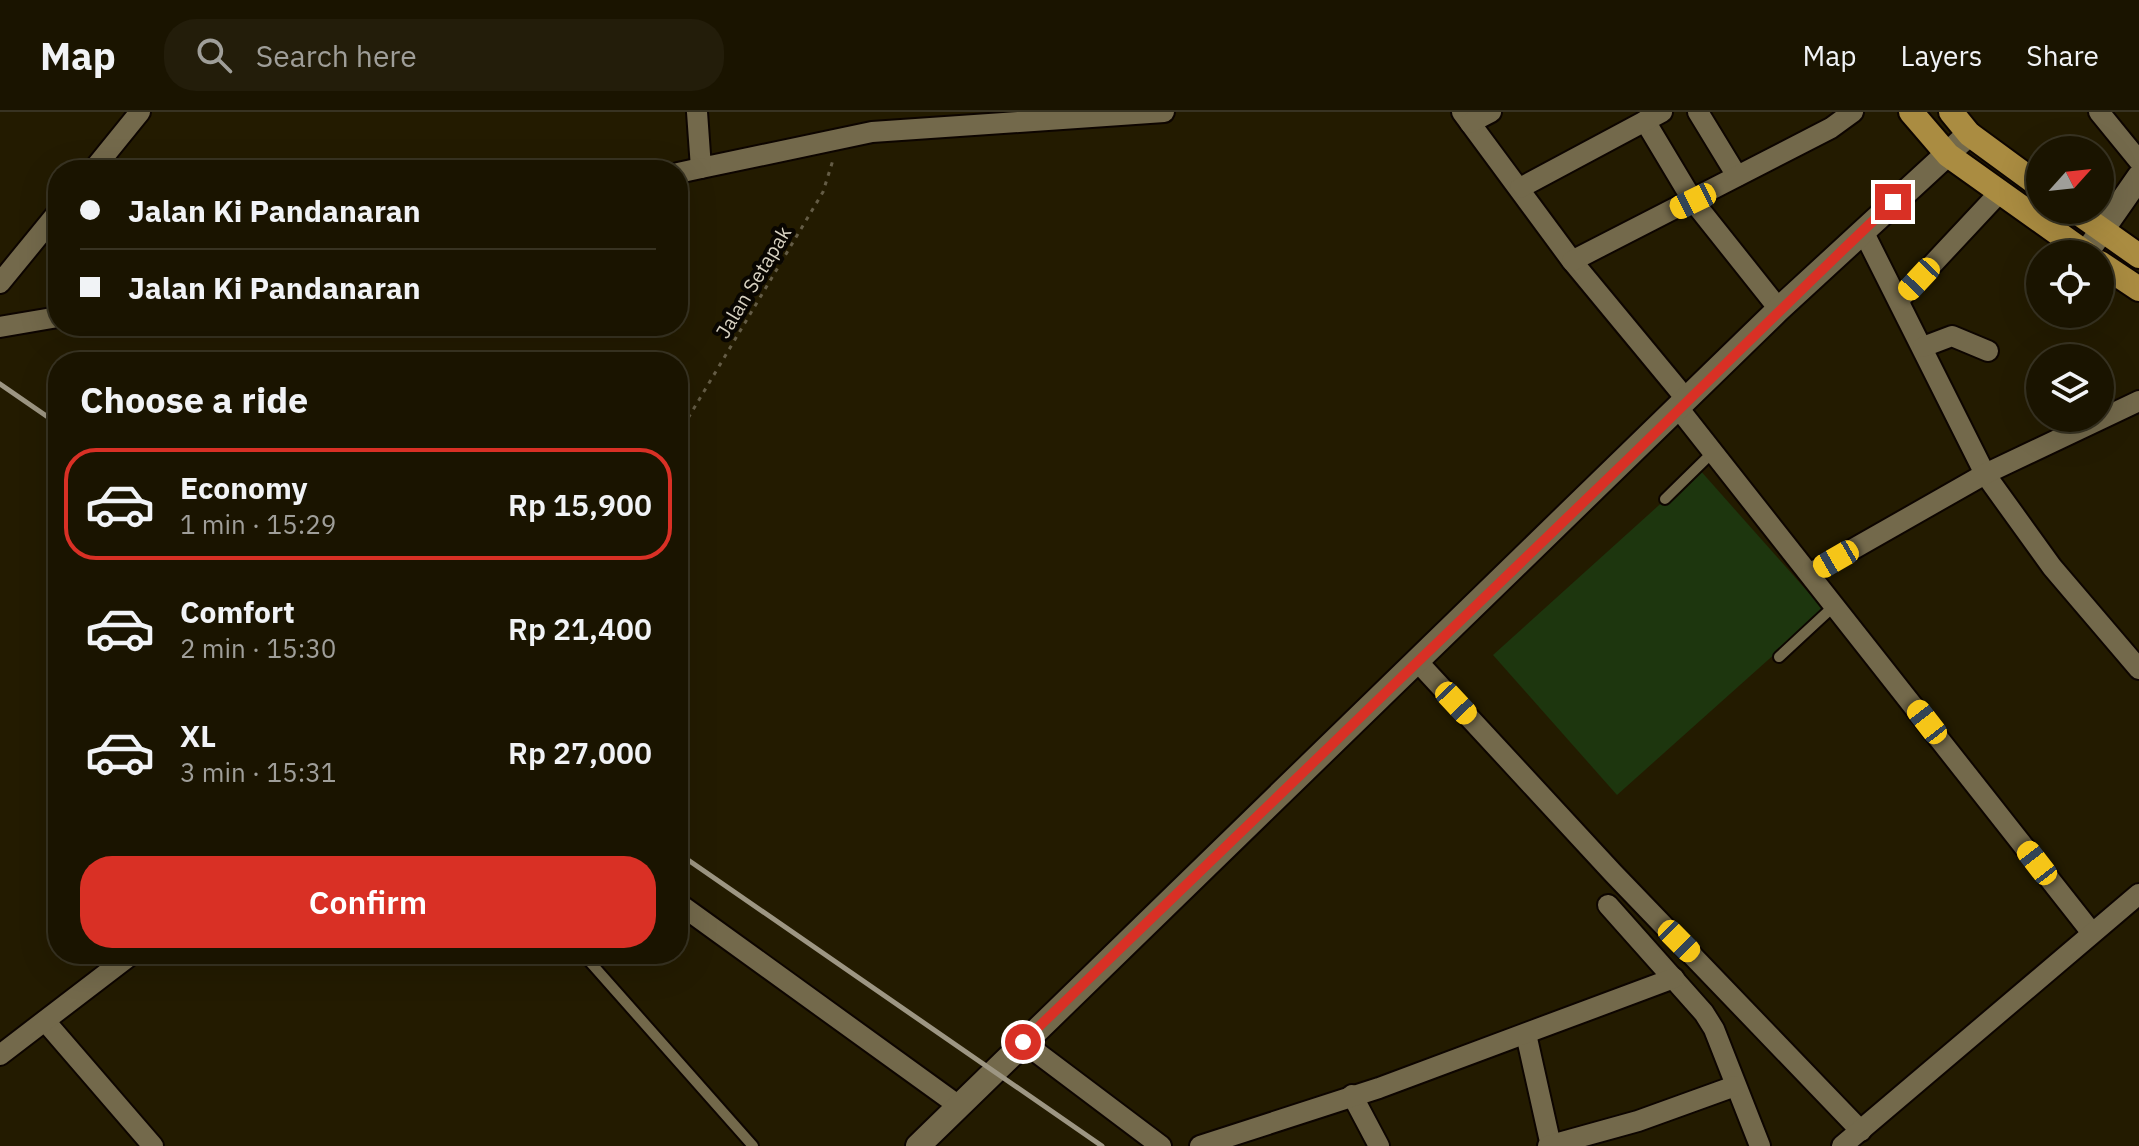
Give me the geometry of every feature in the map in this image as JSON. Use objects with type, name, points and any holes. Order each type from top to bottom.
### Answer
[{"type":"highway","points":[[1911,112],[1948,155],[2067,240]]},
{"type":"highway","points":[[1951,112],[1969,134],[2026,176]]},
{"type":"highway","points":[[2093,224],[2139,256]]},
{"type":"highway","points":[[2114,272],[2139,289]]},
{"type":"main road","points":[[926,1144],[1023,1042],[1779,309],[1969,134]]},
{"type":"main road","points":[[2095,240],[2139,177]]},
{"type":"street","points":[[101,160],[140,112]]},
{"type":"street","points":[[697,112],[701,168]]},
{"type":"street","points":[[688,171],[840,137],[1053,116],[1164,112]]},
{"type":"street","points":[[1491,112],[1466,117],[1683,405],[1713,452],[1836,604],[2092,933]]},
{"type":"street","points":[[1698,112],[1737,176]]},
{"type":"street","points":[[1572,261],[1831,128],[1853,112]]},
{"type":"street","points":[[2099,112],[2139,161]]},
{"type":"street","points":[[1520,188],[1653,116],[1693,201],[1779,309]]},
{"type":"street","points":[[1899,300],[2000,192]]},
{"type":"street","points":[[0,283],[48,224]]},
{"type":"street","points":[[1863,231],[1985,474],[2052,567],[2139,669]]},
{"type":"street","points":[[0,327],[11,328],[48,319]]},
{"type":"street","points":[[1923,347],[1952,336],[1988,351]]},
{"type":"street","points":[[1811,573],[1985,474],[2139,401]]},
{"type":"street","points":[[1417,661],[1613,873],[1861,1131]]},
{"type":"street","points":[[1842,1146],[2139,894]]},
{"type":"street","points":[[1608,905],[1674,978],[1714,1029],[1760,1146]]},
{"type":"street","points":[[688,910],[959,1106]]},
{"type":"street","points":[[0,1055],[119,964]]},
{"type":"street","points":[[1200,1146],[1526,1034],[1674,978]]},
{"type":"street","points":[[45,1021],[153,1146]]},
{"type":"street","points":[[1526,1034],[1550,1146],[1638,1121],[1735,1086]]},
{"type":"street","points":[[1023,1042],[1161,1146]]},
{"type":"street","points":[[1352,1095],[1379,1146]]},
{"type":"lane","points":[[1665,499],[1713,452]]},
{"type":"lane","points":[[1779,657],[1836,604]]},
{"type":"lane","points":[[592,964],[753,1146]]},
{"type":"path","name":"Jalan Setapak","points":[[688,418],[823,192],[840,137]]},
{"type":"green space","points":[[1699,469],[1824,610],[1617,795],[1493,655]]},
{"type":"railway","points":[[0,384],[48,417]]},
{"type":"railway","points":[[688,860],[1102,1146]]},
{"type":"route","points":[[1023,1042],[1893,202]]}]
